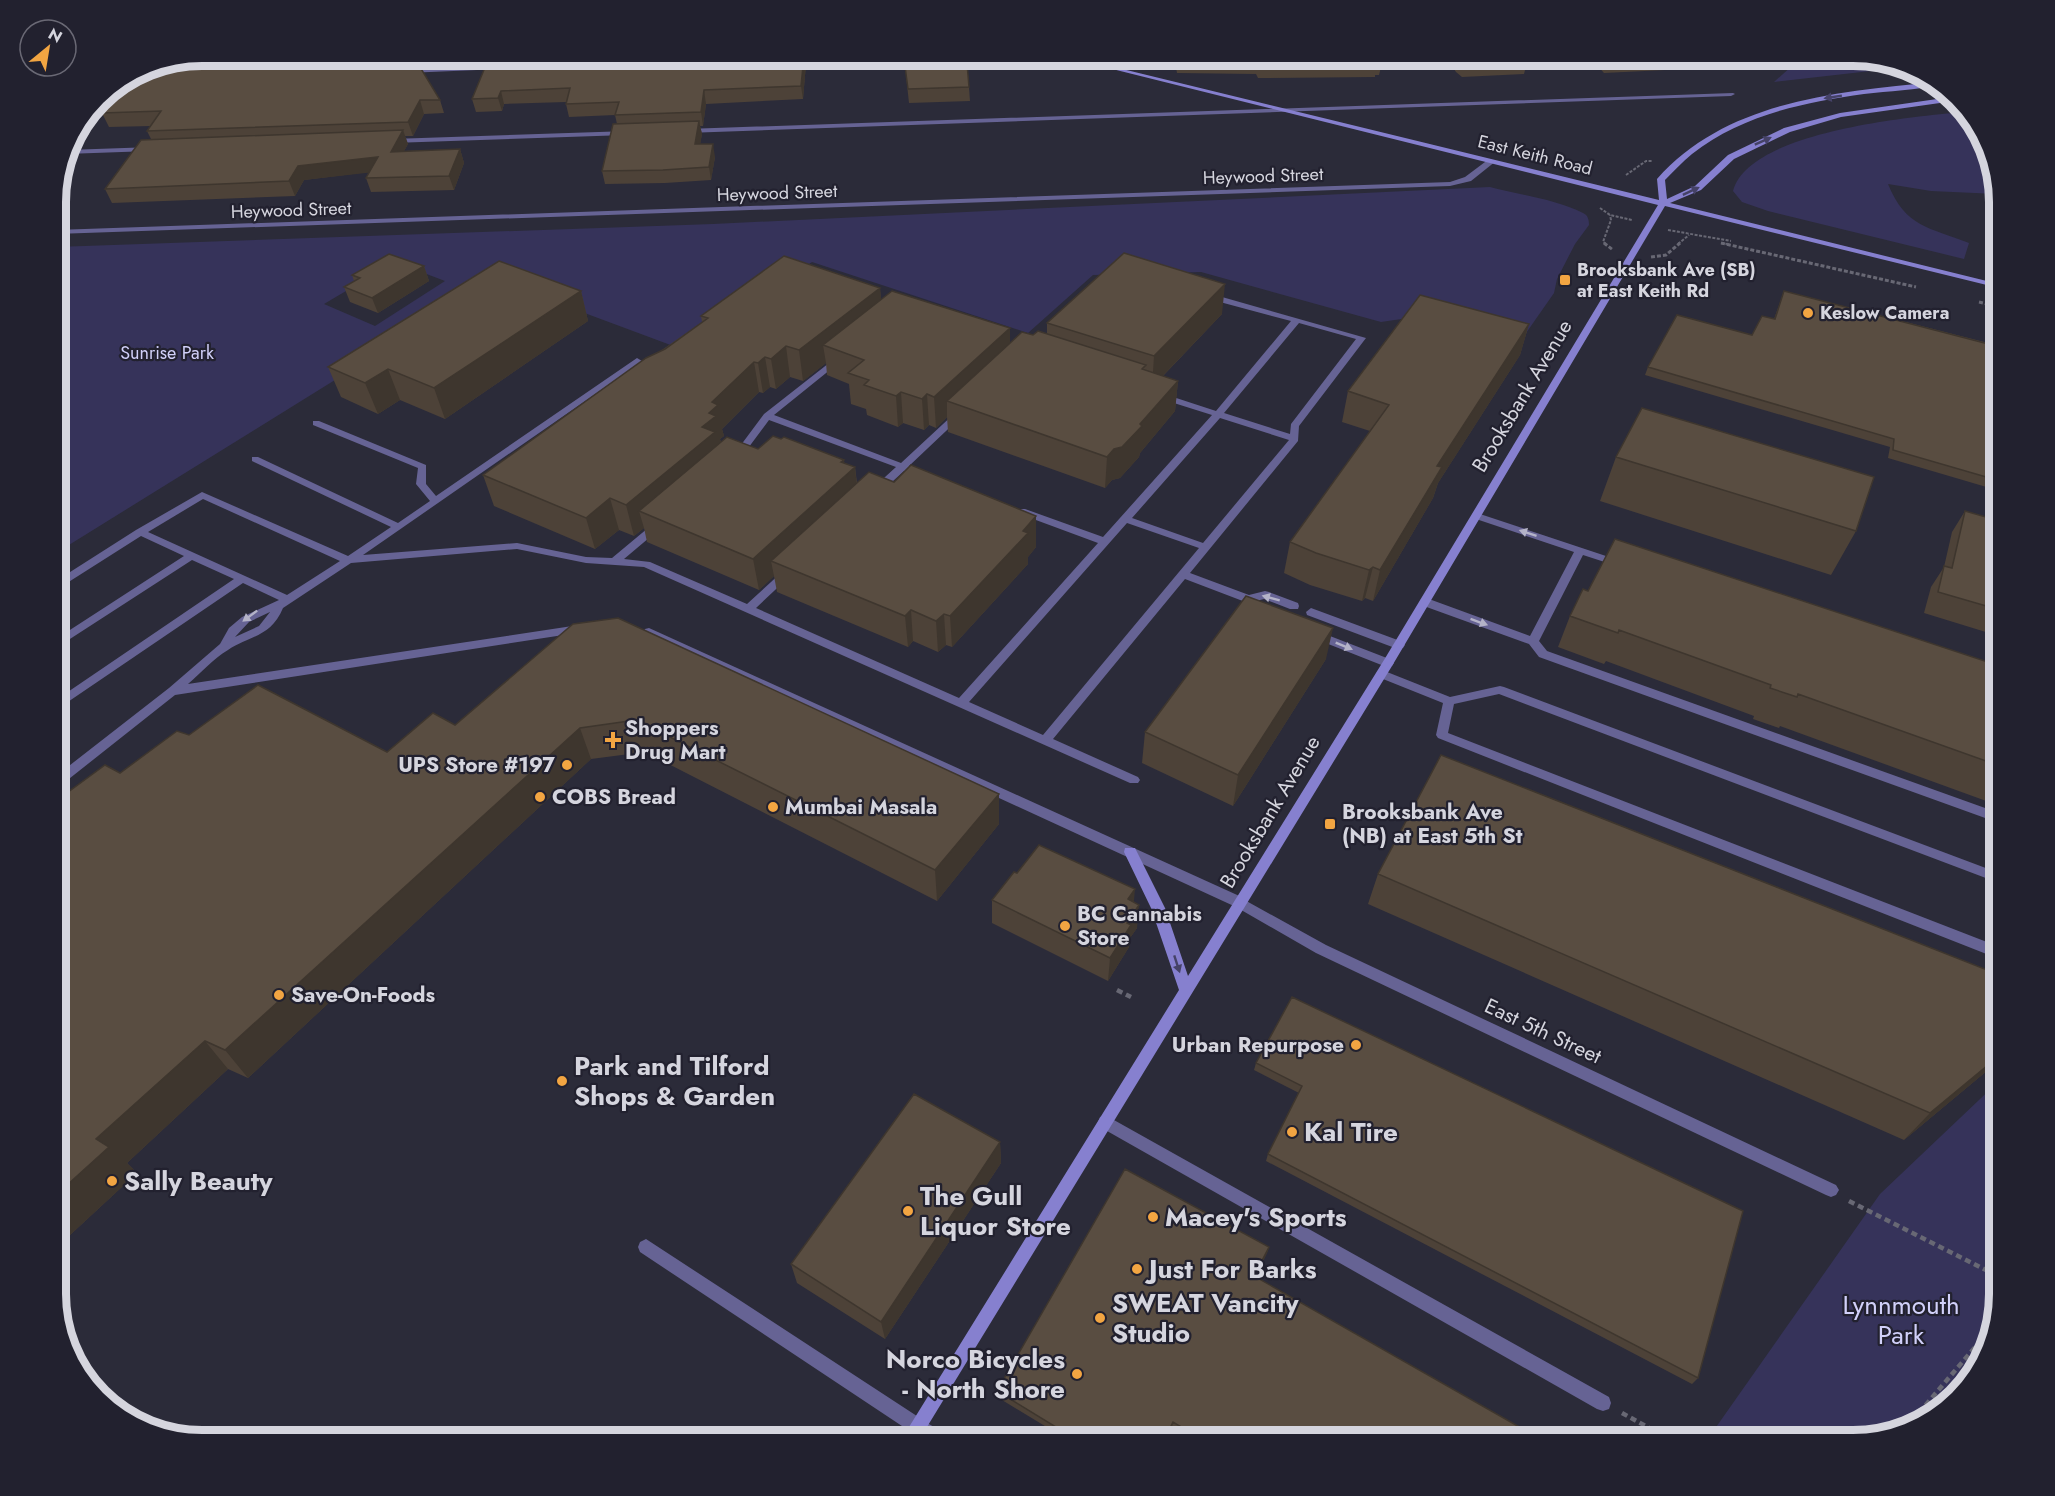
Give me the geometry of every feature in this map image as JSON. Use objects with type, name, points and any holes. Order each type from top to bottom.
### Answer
[{"type":"main road","name":"East Keith Road","points":[[1104,66],[1989,283]]},
{"type":"main road","points":[[1924,86],[1816,100],[1756,116],[1716,133],[1685,154],[1661,179],[1663,203],[1698,188],[1731,157],[1787,130],[1840,115],[1943,100]]},
{"type":"main road","name":"Brooksbank Avenue","points":[[915,1430],[1385,668],[1581,342],[1625,262],[1663,203]]},
{"type":"main road","points":[[1130,852],[1158,908],[1186,991]]},
{"type":"street","points":[[394,72],[512,68]]},
{"type":"street","points":[[682,131],[1292,112],[1731,94]]},
{"type":"street","points":[[385,141],[634,133]]},
{"type":"street","points":[[75,152],[161,149]]},
{"type":"street","name":"Heywood Street","points":[[66,232],[1450,184],[1468,179],[1492,161]]},
{"type":"street","points":[[1045,741],[1294,439],[1294,426],[1362,338],[1197,293]]},
{"type":"street","points":[[961,704],[1218,414],[1297,320]]},
{"type":"street","points":[[729,464],[738,456],[767,416],[846,353]]},
{"type":"street","points":[[225,646],[231,631],[259,609],[282,603],[399,527],[637,361]]},
{"type":"street","points":[[1150,392],[1294,439]]},
{"type":"street","points":[[868,498],[964,410]]},
{"type":"street","points":[[767,416],[925,475]]},
{"type":"street","points":[[316,423],[423,466],[421,484],[435,501]]},
{"type":"street","points":[[255,459],[399,527]]},
{"type":"street","points":[[66,580],[202,495],[348,560],[517,546],[586,560],[646,564],[1134,780]]},
{"type":"street","points":[[1015,508],[1105,542]]},
{"type":"street","points":[[1477,516],[1627,566]]},
{"type":"street","points":[[614,562],[667,517]]},
{"type":"street","points":[[1125,519],[1205,547]]},
{"type":"street","points":[[140,532],[241,579],[282,603]]},
{"type":"street","points":[[1533,641],[1580,550]]},
{"type":"street","points":[[66,637],[191,556]]},
{"type":"street","points":[[748,610],[800,562]]},
{"type":"street","points":[[1182,574],[1248,599],[1265,595],[1294,606]]},
{"type":"street","points":[[66,699],[241,579]]},
{"type":"street","points":[[1248,599],[1254,611]]},
{"type":"street","points":[[1425,602],[1533,641],[1544,654],[1989,814]]},
{"type":"street","points":[[66,775],[172,692],[225,646],[249,638],[268,624],[282,603]]},
{"type":"street","points":[[1311,612],[1399,645]]},
{"type":"street","name":"East 5th Street","points":[[634,625],[1241,903],[1321,949],[1831,1190]]},
{"type":"street","points":[[172,692],[588,627]]},
{"type":"street","points":[[1306,631],[1449,701],[1500,690],[1989,874]]},
{"type":"street","points":[[1449,701],[1442,735],[1989,949]]},
{"type":"street","points":[[1104,1122],[1603,1403]]},
{"type":"street","points":[[646,1247],[909,1430]]},
{"type":"path","points":[[1601,208],[1610,215],[1611,220],[1604,242],[1625,262],[1666,255],[1684,238],[1700,235]]},
{"type":"path","points":[[1721,243],[1926,289]]},
{"type":"path","points":[[1978,302],[1989,304]]},
{"type":"path","points":[[1117,990],[1131,998]]},
{"type":"path","points":[[1831,1190],[1989,1271]]},
{"type":"path","points":[[1920,1412],[1980,1341]]},
{"type":"path","points":[[1603,1403],[1653,1430]]},
{"type":"green space","points":[[1792,66],[1862,66],[1882,70],[1774,82]]},
{"type":"green space","points":[[1956,113],[1975,142],[1982,159],[1989,194],[1931,191],[1888,184],[1895,199],[1911,218],[1931,229],[1969,243],[1964,259],[1768,211],[1742,202],[1733,191],[1745,171],[1769,154],[1799,141],[1872,123]]},
{"type":"green space","name":"Sunrise Park","points":[[1490,187],[1572,208],[1586,215],[1589,225],[1575,244],[1557,279],[1554,293],[1517,346],[1415,317],[1381,322],[1201,272],[1093,275],[1028,333],[812,262],[684,350],[496,280],[66,547],[66,247],[713,224]],"holes":[[[395,262],[445,281],[375,326],[324,304]]]},
{"type":"green space","name":"Lynnmouth Park","points":[[1989,1090],[1989,1303],[1982,1337],[1971,1362],[1961,1377],[1943,1396],[1913,1416],[1870,1429],[1714,1430],[1880,1194]]},
{"type":"building","points":[[419,66],[440,100],[420,100],[408,122],[147,131],[161,111],[102,113],[112,100],[134,84],[159,73],[176,69]]},
{"type":"building","points":[[486,66],[803,66],[801,86],[704,90],[701,112],[615,115],[619,102],[566,104],[570,88],[501,91],[498,98],[472,99]]},
{"type":"building","points":[[905,66],[967,66],[969,87],[908,89]]},
{"type":"building","points":[[699,121],[695,144],[713,144],[709,167],[602,171],[613,124]]},
{"type":"building","points":[[403,130],[391,152],[460,149],[449,176],[366,178],[378,157],[298,166],[289,181],[105,189],[141,140]]},
{"type":"building","points":[[1124,253],[1225,284],[1154,356],[1047,323]]},
{"type":"building","points":[[389,254],[424,266],[372,298],[344,287],[360,278],[352,275]]},
{"type":"building","points":[[784,256],[880,288],[799,350],[786,346],[771,359],[765,357],[758,363],[754,362],[712,402],[718,405],[709,413],[716,416],[702,427],[715,432],[626,505],[610,498],[586,518],[483,475],[646,358],[665,349],[708,318],[701,316]]},
{"type":"building","points":[[499,261],[581,291],[434,388],[388,369],[365,383],[328,367]]},
{"type":"building","points":[[892,291],[1010,328],[934,397],[927,394],[922,399],[901,392],[896,396],[864,385],[869,380],[848,373],[864,360],[823,345]]},
{"type":"building","points":[[1784,291],[1989,344],[1989,478],[1893,450],[1894,439],[1648,367],[1677,315],[1752,335],[1762,316],[1775,319]]},
{"type":"building","points":[[1420,295],[1529,324],[1437,466],[1442,467],[1380,570],[1373,567],[1369,570],[1290,542],[1389,405],[1348,391]]},
{"type":"building","points":[[1038,331],[1146,365],[1142,369],[1178,381],[1140,424],[1142,426],[1122,447],[1114,449],[1107,457],[947,401],[1022,332],[1033,335]]},
{"type":"building","points":[[1642,408],[1874,477],[1856,531],[1616,457]]},
{"type":"building","points":[[773,436],[781,439],[784,437],[844,460],[841,462],[855,467],[753,559],[639,511],[727,437],[758,449]]},
{"type":"building","points":[[911,465],[1036,516],[1023,531],[1028,533],[950,616],[944,614],[936,621],[911,610],[905,616],[771,561],[869,472],[894,482]]},
{"type":"building","points":[[1965,511],[1989,518],[1989,607],[1938,592],[1944,566],[1952,568]]},
{"type":"building","points":[[1615,539],[1989,662],[1989,762],[1798,694],[1797,697],[1770,688],[1771,685],[1619,630],[1618,633],[1570,616],[1583,589],[1588,591]]},
{"type":"building","points":[[1246,596],[1333,628],[1238,775],[1145,732]]},
{"type":"building","points":[[618,618],[999,794],[935,870],[636,720],[580,728],[225,1050],[205,1041],[96,1139],[109,1147],[66,1186],[66,794],[105,765],[120,773],[177,731],[189,735],[258,685],[387,752],[433,713],[455,725],[573,624]]},
{"type":"building","points":[[1441,755],[1989,971],[1989,1064],[1930,1113],[1378,874]]},
{"type":"building","name":"BC Cannabis Store","points":[[1039,845],[1135,889],[1128,899],[1139,905],[1127,923],[1131,925],[1110,958],[992,900]]},
{"type":"building","points":[[1292,997],[1743,1211],[1698,1378],[1268,1154],[1302,1086],[1256,1063]]},
{"type":"building","points":[[914,1094],[1000,1142],[881,1322],[791,1264]]},
{"type":"building","points":[[1125,1169],[1269,1247],[1254,1276],[1523,1429],[1186,1430],[1173,1422],[1169,1430],[1061,1430],[997,1391]]},
{"type":"place","name":"Brooksbank Ave (SB) at East Keith Rd","points":[[1565,280]]},
{"type":"place","name":"Keslow Camera","points":[[1808,313]]},
{"type":"place","name":"Shoppers Drug Mart","points":[[613,740]]},
{"type":"place","name":"UPS Store #197","points":[[567,765]]},
{"type":"place","name":"COBS Bread","points":[[540,797]]},
{"type":"place","name":"Mumbai Masala","points":[[773,807]]},
{"type":"place","name":"Brooksbank Ave (NB) at East 5th St","points":[[1330,824]]},
{"type":"place","name":"BC Cannabis Store","points":[[1065,926]]},
{"type":"place","name":"Save-On-Foods","points":[[279,995]]},
{"type":"place","name":"Urban Repurpose","points":[[1356,1045]]},
{"type":"place","name":"Park and Tilford Shops & Garden","points":[[562,1081]]},
{"type":"place","name":"Kal Tire","points":[[1292,1132]]},
{"type":"place","name":"Sally Beauty","points":[[112,1181]]},
{"type":"place","name":"The Gull Liquor Store","points":[[908,1211]]},
{"type":"place","name":"Macey's Sports","points":[[1153,1217]]},
{"type":"place","name":"Just For Barks","points":[[1137,1269]]},
{"type":"place","name":"SWEAT Vancity Studio","points":[[1100,1318]]},
{"type":"place","name":"Norco Bicycles - North Shore","points":[[1077,1374]]}]
